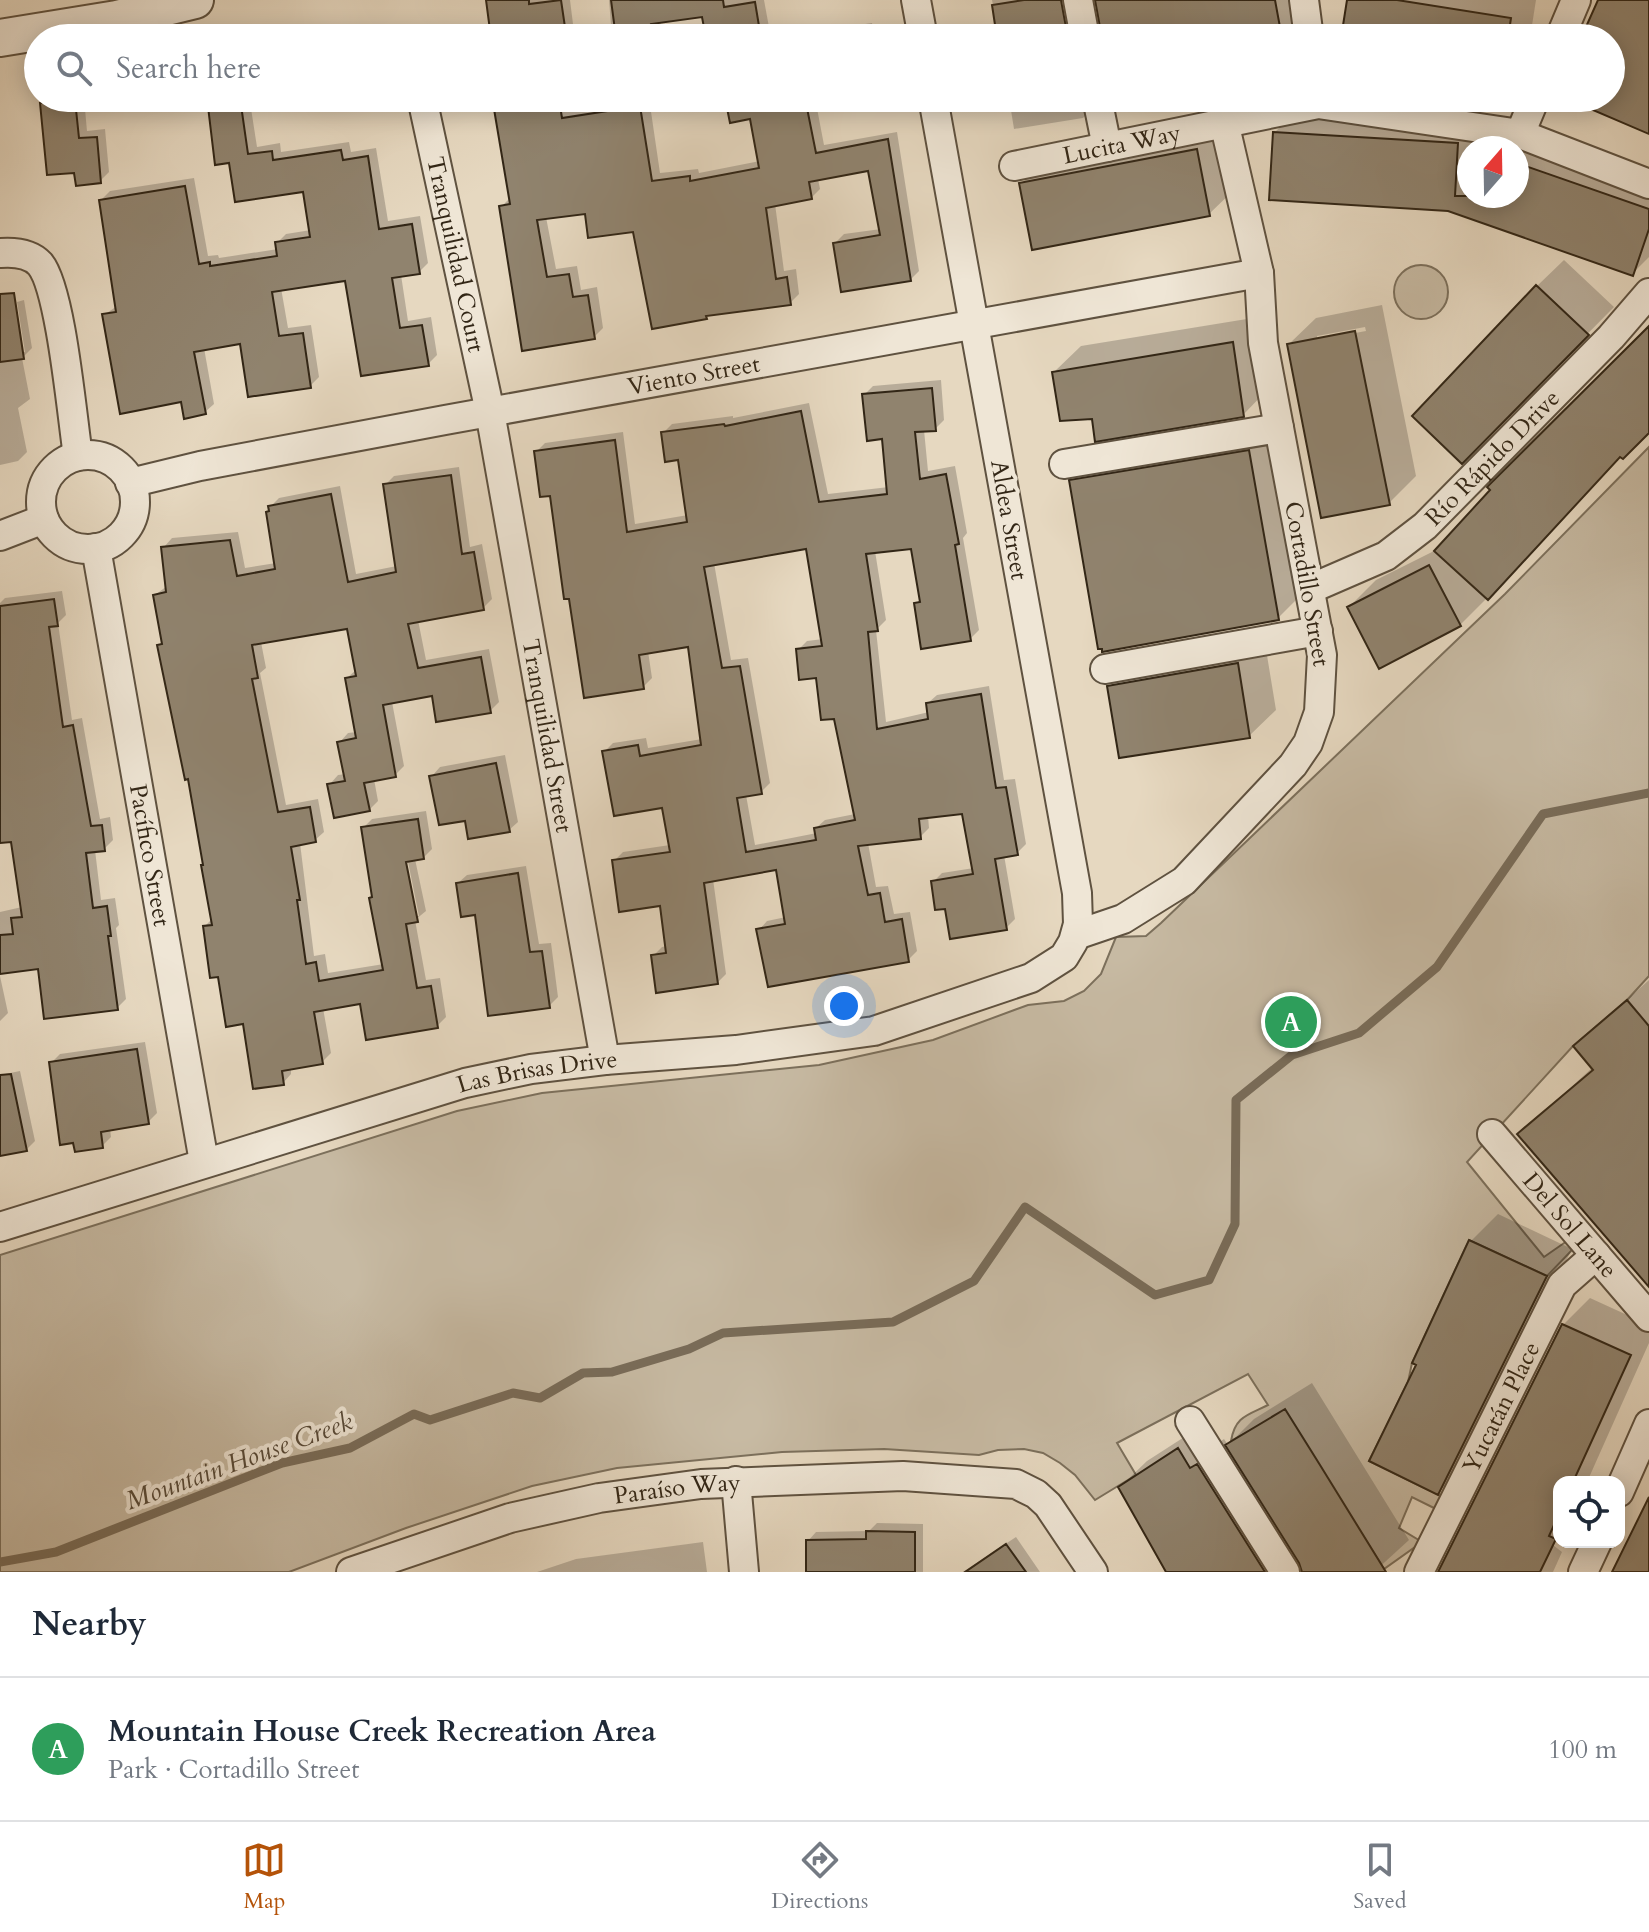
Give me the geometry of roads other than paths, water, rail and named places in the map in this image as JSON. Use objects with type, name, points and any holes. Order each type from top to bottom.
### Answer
[{"type":"street","points":[[86,24],[195,0]]},
{"type":"street","points":[[916,0],[920,24]]},
{"type":"street","points":[[1078,0],[1082,24]]},
{"type":"street","points":[[1304,0],[1307,24]]},
{"type":"street","points":[[1564,24],[1571,1]]},
{"type":"street","points":[[0,38],[24,34]]},
{"type":"street","name":"Tranquilidad Court","points":[[425,112],[490,412]]},
{"type":"street","name":"Aldea Street","points":[[935,112],[1077,893],[1078,924],[1074,938]]},
{"type":"street","points":[[1100,112],[1107,147]]},
{"type":"street","name":"Lucita Way","points":[[1014,166],[1268,112]]},
{"type":"street","name":"Lucita Way","points":[[1385,112],[1520,134],[1649,184]]},
{"type":"street","points":[[1520,134],[1529,112]]},
{"type":"street","name":"Cortadillo Street","points":[[1074,938],[1123,919],[1184,881],[1293,765],[1308,743],[1319,712],[1323,678],[1318,631],[1263,343],[1259,273],[1224,122]]},
{"type":"street","points":[[0,253],[17,252],[38,261],[53,290],[78,456]]},
{"type":"street","name":"Viento Street","points":[[130,483],[200,466],[490,412],[1259,273]]},
{"type":"street","name":"Río Rápido Drive","points":[[1310,589],[1386,556],[1425,526],[1611,337],[1649,293]]},
{"type":"street","name":"Tranquilidad Street","points":[[490,412],[605,1060]]},
{"type":"street","points":[[1064,464],[1279,428]]},
{"type":"street","points":[[78,456],[103,458],[114,463],[130,483],[134,511],[121,535],[109,544],[80,548],[64,543],[52,533],[44,519],[40,503],[43,487],[51,473],[63,462],[78,456]]},
{"type":"street","points":[[0,536],[44,519]]},
{"type":"street","name":"Pacífico Street","points":[[96,548],[204,1162]]},
{"type":"street","points":[[1105,669],[1318,631]]},
{"type":"street","name":"Las Brisas Drive","points":[[0,1227],[465,1083],[531,1069],[736,1050],[874,1031],[1031,978],[1064,957],[1074,938]]},
{"type":"street","name":"Del Sol Lane","points":[[1492,1134],[1649,1317]]},
{"type":"street","name":"Yucatán Place","points":[[1419,1572],[1562,1285],[1596,1255]]},
{"type":"street","points":[[1190,1421],[1285,1572]]},
{"type":"street","points":[[1625,1478],[1649,1424]]},
{"type":"street","name":"Paraíso Way","points":[[351,1572],[389,1565],[510,1518],[599,1498],[736,1481],[903,1476],[1016,1484],[1036,1494],[1048,1505],[1093,1572]]},
{"type":"street","points":[[736,1481],[744,1572]]},
{"type":"street","points":[[1583,1572],[1594,1548]]},
{"type":"waterway","name":"Mountain House Creek","points":[[0,1562],[56,1552],[282,1463],[350,1448],[414,1414],[430,1420],[513,1393],[540,1398],[583,1373],[612,1372],[689,1349],[723,1333],[893,1322],[974,1281],[1025,1207],[1155,1295],[1209,1280],[1235,1224],[1236,1100],[1292,1055],[1359,1033],[1437,967],[1543,814],[1649,793]]},
{"type":"place","name":"Mountain House Creek Recreation Area","points":[[1291,1022]]}]
